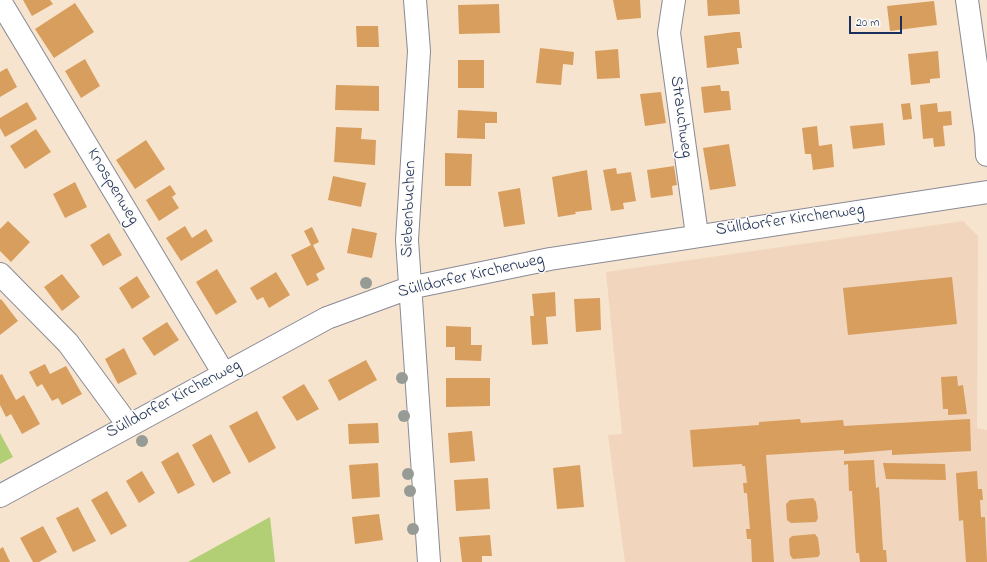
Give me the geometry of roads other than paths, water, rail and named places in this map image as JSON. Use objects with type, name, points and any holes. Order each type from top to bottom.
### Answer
[{"type":"street","name":"Siebenbuchen","points":[[415,0],[419,51],[407,240],[409,288],[429,562]]},
{"type":"street","name":"Strauchweg","points":[[674,0],[669,33],[697,235]]},
{"type":"street","points":[[967,0],[986,135],[987,155]]},
{"type":"street","name":"Knospenweg","points":[[0,1],[224,374]]},
{"type":"street","name":"Sülldorfer Kirchenweg","points":[[0,496],[327,318],[409,288],[550,259],[697,235],[987,192]]},
{"type":"street","points":[[0,274],[68,343],[128,425]]}]
